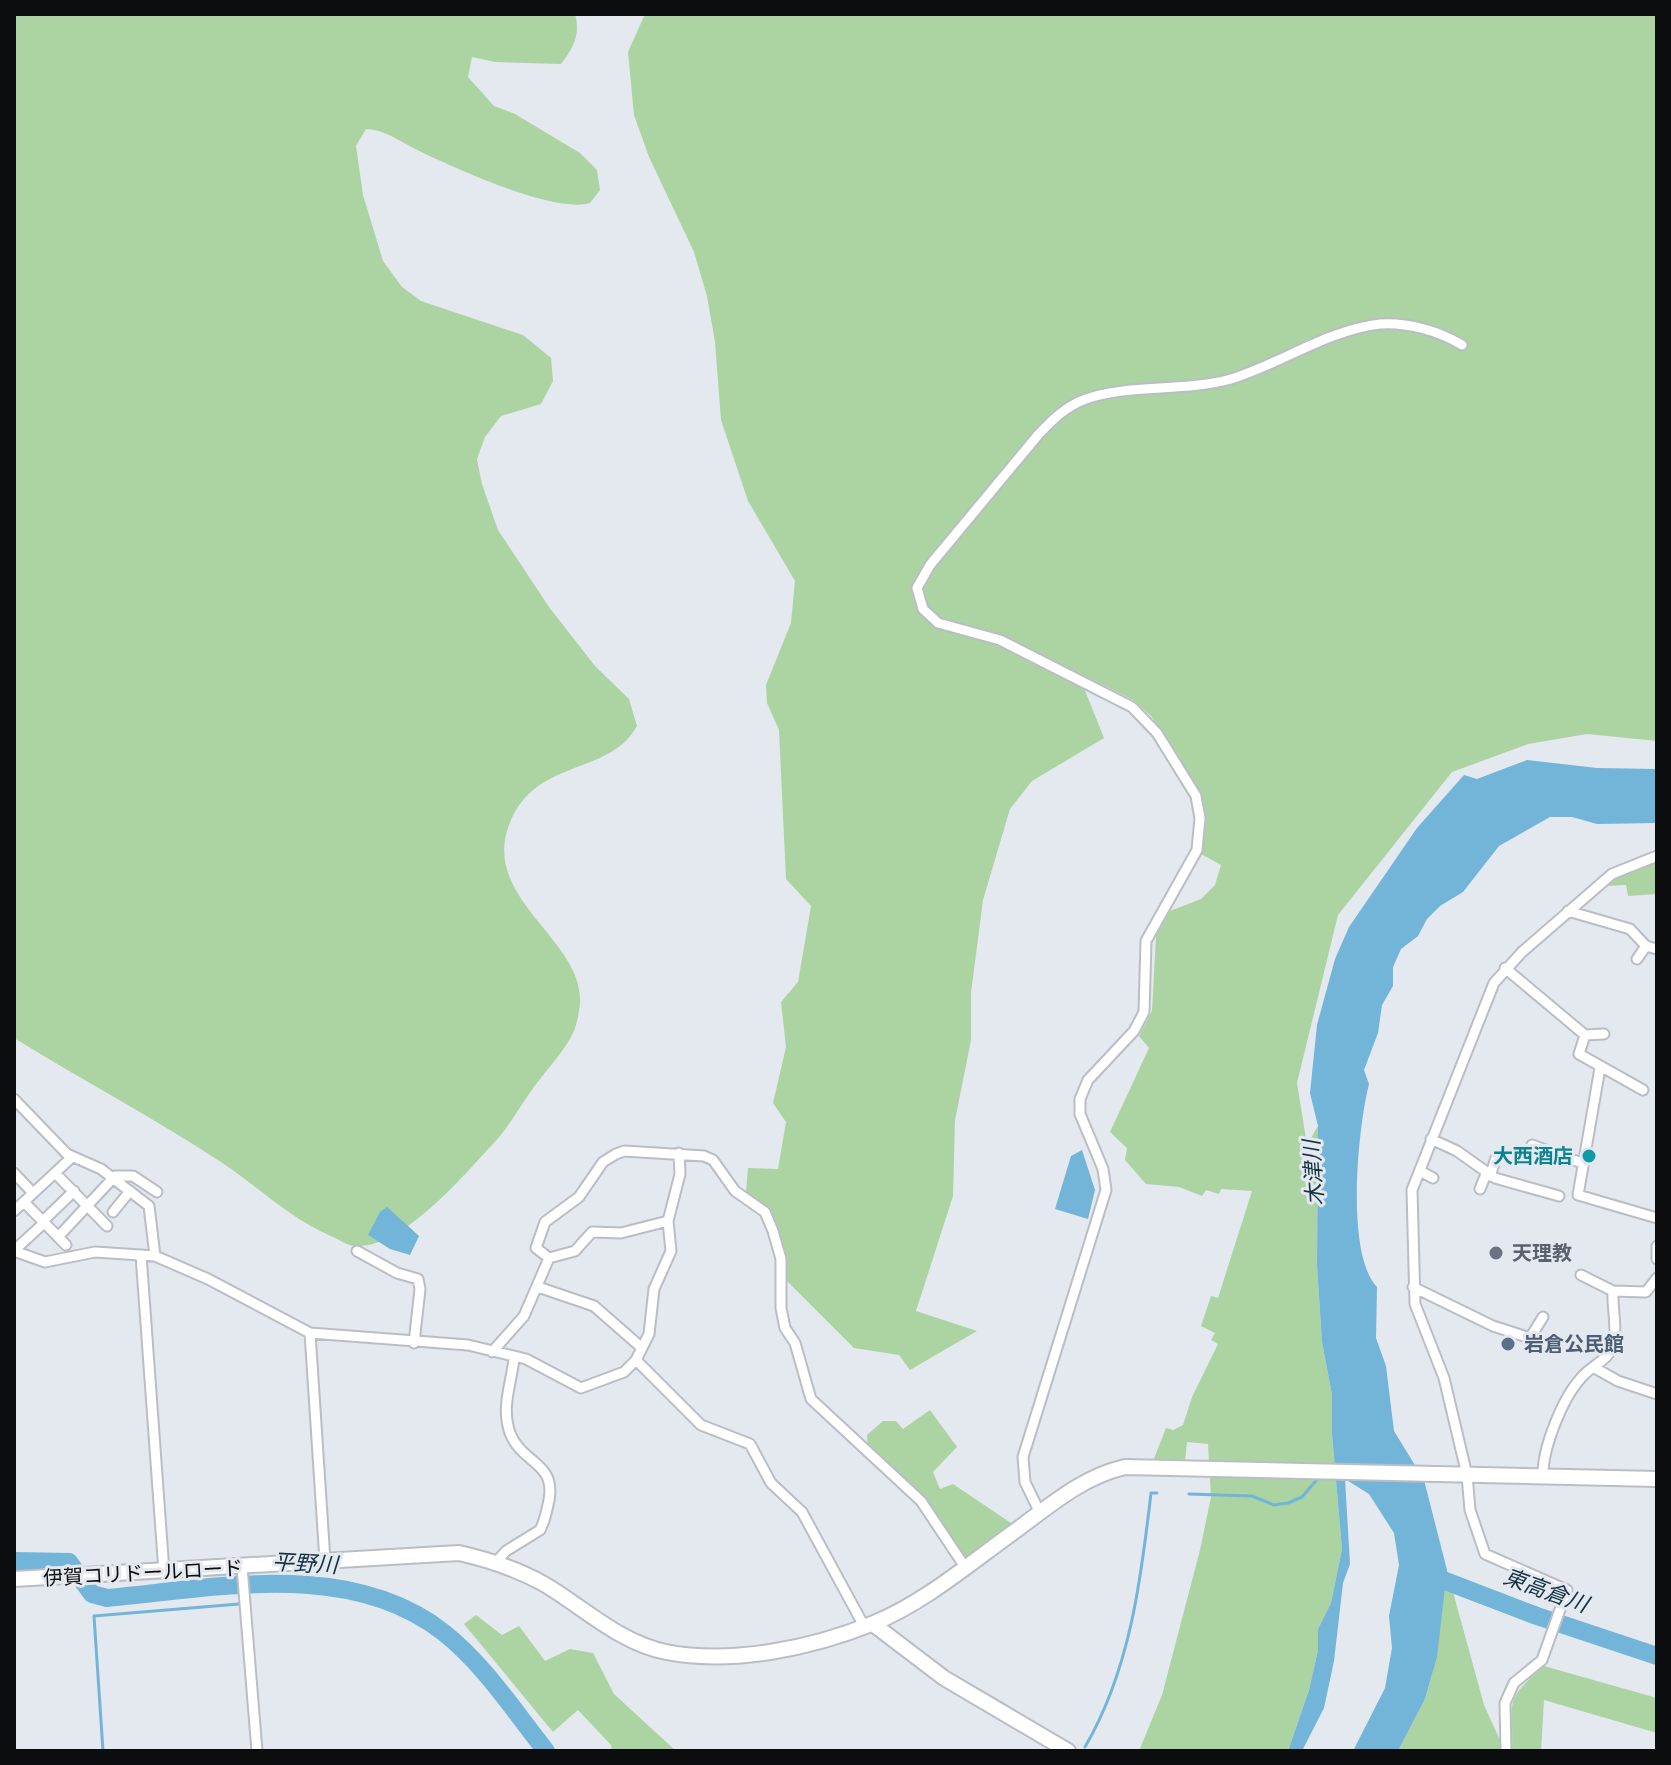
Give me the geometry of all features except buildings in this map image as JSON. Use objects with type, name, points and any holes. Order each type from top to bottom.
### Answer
[{"type":"street","points":[[1040,1513],[1025,1482],[1023,1457],[1106,1190],[1103,1169],[1080,1114],[1080,1099],[1088,1080],[1134,1031],[1144,1012],[1146,941],[1194,857],[1199,826],[1198,801],[1192,784],[1157,733],[1132,707],[1000,640],[938,623],[923,609],[917,588],[930,565],[1030,444],[1056,416],[1076,403],[1095,396],[1194,387],[1232,378],[1346,333],[1382,324],[1424,329],[1462,345]]},
{"type":"street","points":[[1506,1751],[1505,1703],[1514,1683],[1542,1660],[1567,1590],[1485,1554],[1470,1510],[1444,1378],[1418,1317],[1413,1287],[1411,1204],[1431,1139],[1489,994],[1505,968],[1619,869],[1657,856]]},
{"type":"street","points":[[1568,911],[1630,929],[1646,946],[1657,949]]},
{"type":"street","points":[[1637,959],[1646,946]]},
{"type":"street","points":[[1505,968],[1585,1035],[1604,1034]]},
{"type":"street","points":[[1585,1035],[1579,1054],[1643,1090]]},
{"type":"street","points":[[1600,1068],[1578,1195],[1657,1218]]},
{"type":"street","points":[[14,1099],[71,1158],[94,1165],[151,1209],[155,1256]]},
{"type":"street","points":[[1431,1139],[1457,1151],[1488,1175],[1559,1196]]},
{"type":"street","points":[[1532,1145],[1582,1163]]},
{"type":"street","points":[[549,1258],[536,1248],[543,1226],[589,1186],[603,1162],[624,1151],[679,1153],[713,1160],[735,1191],[765,1212],[781,1259],[781,1308],[785,1328],[795,1343],[811,1399],[921,1501],[965,1567]]},
{"type":"street","points":[[74,1191],[17,1248],[45,1262],[95,1252],[155,1256],[208,1279],[310,1333],[446,1343],[492,1352],[514,1359],[526,1359],[581,1388],[624,1372],[636,1360],[649,1334],[654,1289],[671,1251],[668,1221],[680,1174],[679,1153]]},
{"type":"street","points":[[14,1211],[71,1158]]},
{"type":"street","points":[[1480,1189],[1496,1158]]},
{"type":"street","points":[[1420,1171],[1433,1178]]},
{"type":"street","points":[[14,1173],[33,1193]]},
{"type":"street","points":[[55,1173],[107,1226]]},
{"type":"street","points":[[24,1202],[62,1241],[113,1178],[133,1176],[157,1192]]},
{"type":"street","points":[[113,1212],[130,1191]]},
{"type":"street","points":[[549,1258],[575,1251],[592,1232],[621,1233],[668,1221]]},
{"type":"street","points":[[1657,1246],[1657,1259]]},
{"type":"street","points":[[357,1251],[397,1273],[418,1279],[420,1289],[414,1343]]},
{"type":"street","points":[[141,1255],[164,1572]]},
{"type":"street","points":[[492,1352],[524,1316],[549,1258]]},
{"type":"street","points":[[1581,1275],[1613,1291],[1646,1292],[1657,1278]]},
{"type":"street","points":[[538,1287],[594,1306],[642,1348]]},
{"type":"street","points":[[1413,1287],[1493,1326],[1530,1338],[1543,1317]]},
{"type":"street","points":[[1543,1477],[1542,1463],[1551,1435],[1581,1377],[1607,1358],[1614,1342],[1613,1291]]},
{"type":"street","points":[[310,1333],[325,1561]]},
{"type":"street","points":[[497,1561],[506,1551],[540,1530],[551,1487],[547,1474],[520,1450],[511,1435],[505,1403],[514,1359]]},
{"type":"street","points":[[636,1360],[701,1425],[750,1444],[771,1483],[802,1512],[868,1625],[926,1666],[1068,1751]]},
{"type":"street","points":[[1593,1367],[1618,1381],[1657,1394]]},
{"type":"street","name":"伊賀コリドールロード","points":[[14,1579],[242,1572],[325,1561],[459,1553],[497,1561],[545,1585],[589,1615],[663,1651],[725,1658],[776,1652],[868,1625],[965,1567],[1099,1474],[1125,1467],[1657,1479]]},
{"type":"street","points":[[242,1572],[257,1751]]},
{"type":"green space","points":[[14,14],[575,14],[575,41],[561,64],[495,62],[472,57],[468,77],[494,106],[515,114],[580,153],[597,170],[600,190],[590,203],[573,205],[528,196],[454,167],[380,131],[366,129],[356,146],[363,195],[383,261],[402,287],[421,301],[523,335],[551,358],[553,381],[541,404],[501,416],[485,437],[477,459],[482,484],[498,530],[549,607],[595,666],[629,699],[637,726],[624,742],[609,753],[553,777],[536,788],[521,803],[509,825],[504,851],[509,875],[520,897],[567,959],[577,980],[580,1003],[573,1033],[503,1132],[464,1175],[410,1224],[372,1244],[354,1246],[316,1229],[196,1146],[14,1038]]},
{"type":"green space","points":[[645,14],[1657,14],[1657,741],[1587,734],[1528,744],[1452,772],[1338,915],[1297,1083],[1307,1145],[1318,1126],[1317,1266],[1322,1342],[1332,1395],[1332,1434],[1342,1549],[1331,1603],[1318,1629],[1318,1650],[1309,1690],[1288,1751],[1139,1751],[1162,1695],[1211,1497],[1208,1444],[1187,1442],[1185,1461],[1153,1461],[1166,1428],[1173,1430],[1183,1425],[1192,1397],[1218,1344],[1211,1340],[1215,1333],[1201,1326],[1211,1296],[1218,1298],[1252,1191],[1221,1189],[1219,1194],[1206,1190],[1202,1196],[1179,1187],[1146,1184],[1125,1160],[1127,1148],[1110,1132],[1149,1048],[1139,1036],[1152,1011],[1156,936],[1170,911],[1201,899],[1215,885],[1221,865],[1201,854],[1204,803],[1178,754],[1151,716],[1133,700],[1089,678],[1084,688],[1104,738],[1032,781],[1010,809],[983,900],[971,993],[971,1040],[955,1120],[953,1196],[916,1311],[977,1331],[910,1370],[899,1355],[854,1348],[787,1281],[775,1229],[746,1193],[748,1168],[778,1169],[786,1122],[773,1103],[786,1047],[781,1002],[798,982],[811,906],[786,879],[779,730],[767,703],[766,685],[791,623],[795,581],[748,501],[721,420],[715,342],[707,296],[694,252],[649,157],[634,115],[628,52]]},
{"type":"green space","points":[[1657,860],[1657,894],[1628,896],[1626,885],[1604,886],[1619,874]]},
{"type":"green space","points":[[930,1410],[957,1447],[933,1472],[940,1489],[953,1484],[1011,1523],[1010,1530],[968,1560],[962,1558],[948,1534],[868,1449],[867,1435],[883,1421],[896,1421],[903,1429]]},
{"type":"green space","points":[[1447,1570],[1484,1705],[1500,1740],[1501,1751],[1398,1751],[1425,1699],[1432,1675]]},
{"type":"green space","points":[[476,1615],[502,1635],[519,1626],[545,1661],[570,1649],[593,1653],[614,1694],[676,1751],[612,1751],[611,1745],[578,1710],[553,1732],[464,1624]]},
{"type":"green space","points":[[1544,1666],[1657,1698],[1657,1733],[1544,1700],[1541,1751],[1512,1751],[1512,1712],[1516,1696]]},
{"type":"water","points":[[1527,760],[1597,768],[1657,769],[1657,823],[1597,824],[1572,817],[1550,817],[1499,846],[1463,892],[1440,906],[1427,919],[1418,936],[1401,949],[1393,967],[1393,986],[1382,1005],[1378,1033],[1364,1070],[1369,1084],[1358,1158],[1358,1220],[1367,1271],[1377,1287],[1376,1338],[1386,1366],[1394,1431],[1424,1480],[1447,1570],[1437,1657],[1425,1699],[1398,1751],[1353,1751],[1385,1688],[1392,1648],[1389,1616],[1399,1565],[1394,1533],[1369,1494],[1345,1479],[1350,1564],[1343,1583],[1334,1661],[1324,1708],[1302,1751],[1288,1751],[1309,1690],[1318,1650],[1318,1629],[1331,1603],[1342,1549],[1332,1434],[1332,1395],[1322,1342],[1317,1266],[1318,1126],[1310,1093],[1317,1025],[1335,959],[1349,927],[1417,828],[1464,775],[1477,779]]},
{"type":"water","points":[[1082,1150],[1095,1190],[1088,1219],[1055,1209],[1071,1156]]},
{"type":"water","points":[[387,1207],[419,1236],[410,1255],[390,1249],[368,1235],[380,1212]]},
{"type":"waterway","points":[[1189,1494],[1252,1496],[1274,1505],[1302,1497],[1320,1476]]},
{"type":"waterway","points":[[1085,1747],[1113,1687],[1123,1656],[1138,1591],[1151,1493],[1157,1493]]},
{"type":"waterway","name":"平野川","points":[[14,1561],[69,1562],[92,1594],[107,1598],[236,1585],[281,1584],[366,1594],[406,1609],[458,1645],[498,1688],[546,1751]]},
{"type":"waterway","name":"東高倉川","points":[[1422,1572],[1537,1616],[1657,1656]]},
{"type":"waterway","points":[[103,1751],[94,1616],[239,1604]]},
{"type":"place","name":"大西酒店","points":[[1589,1156]]},
{"type":"place","name":"天理教","points":[[1496,1253]]},
{"type":"place","name":"岩倉公民館","points":[[1508,1344]]},
{"type":"water label","name":"木津川","points":[[1313,1173]]}]
